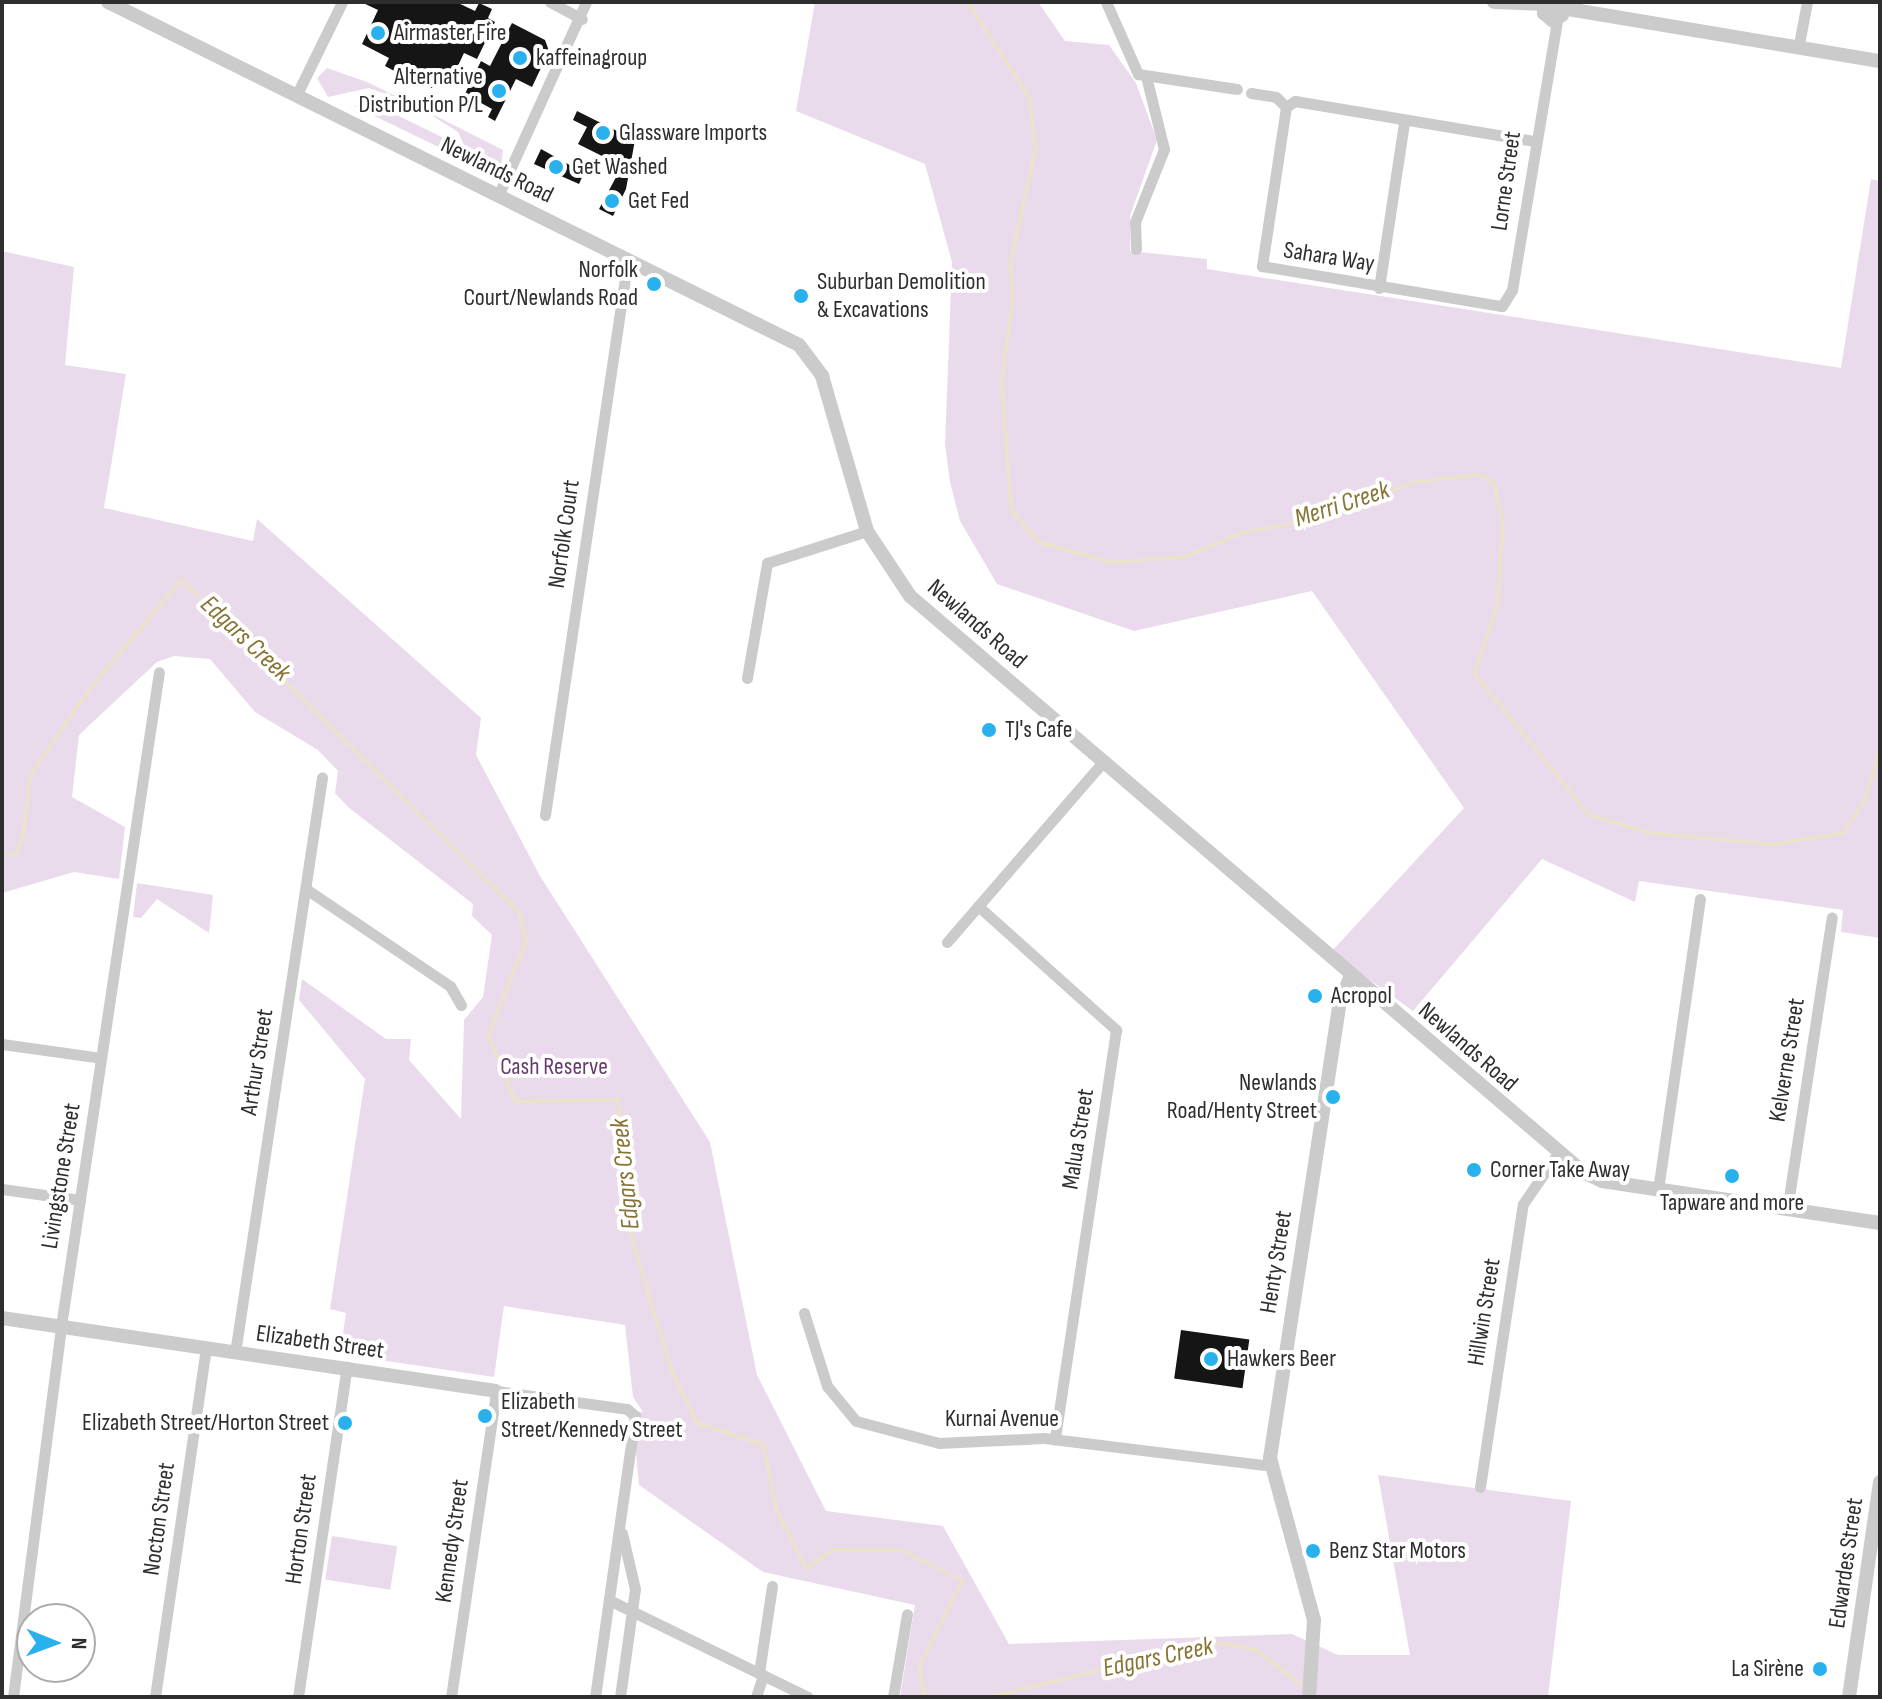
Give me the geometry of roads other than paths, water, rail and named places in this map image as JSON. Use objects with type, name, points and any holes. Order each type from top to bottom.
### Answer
[{"type":"street","name":"Newlands Road","points":[[108,2],[628,258],[787,339],[813,359],[867,531],[910,596],[1558,1153],[1602,1181],[1880,1223]]},
{"type":"street","points":[[296,96],[342,2]]},
{"type":"street","points":[[550,2],[582,19]]},
{"type":"street","points":[[498,196],[582,19],[586,2]]},
{"type":"street","points":[[1106,2],[1128,64],[1146,76],[1237,89]]},
{"type":"street","points":[[1494,2],[1554,8],[1585,16],[1791,48],[1799,44],[1880,61]]},
{"type":"street","points":[[1799,44],[1807,2]]},
{"type":"street","name":"Lorne Street","points":[[1502,306],[1512,290],[1554,8]]},
{"type":"street","points":[[1136,249],[1135,222],[1164,149],[1146,76]]},
{"type":"street","points":[[1251,93],[1276,97],[1286,107],[1295,101],[1404,122],[1534,141]]},
{"type":"street","name":"Sahara Way","points":[[1286,107],[1262,266],[1379,288],[1502,306]]},
{"type":"street","points":[[1379,288],[1404,122]]},
{"type":"street","name":"Norfolk Court","points":[[545,815],[628,258]]},
{"type":"street","points":[[747,678],[767,563],[867,531]]},
{"type":"street","name":"Livingstone Street","points":[[15,1694],[61,1326],[159,672]]},
{"type":"street","points":[[947,942],[1102,763]]},
{"type":"street","name":"Arthur Street","points":[[235,1353],[322,778]]},
{"type":"street","points":[[306,889],[450,986],[461,1005]]},
{"type":"street","points":[[1658,1190],[1700,899]]},
{"type":"street","name":"Malua Street","points":[[978,906],[1116,1030],[1055,1439]]},
{"type":"street","name":"Kelverne Street","points":[[1787,1210],[1832,917]]},
{"type":"street","name":"Henty Street","points":[[1309,1697],[1317,1657],[1314,1620],[1271,1466],[1339,1005],[1351,975]]},
{"type":"street","points":[[2,1044],[101,1058]]},
{"type":"street","name":"Hillwin Street","points":[[1480,1487],[1523,1204],[1558,1153]]},
{"type":"street","points":[[2,1189],[80,1200]]},
{"type":"street","name":"Kurnai Avenue","points":[[804,1313],[827,1386],[856,1421],[939,1443],[1055,1439],[1271,1466]]},
{"type":"street","name":"Elizabeth Street","points":[[2,1318],[632,1411],[637,1423],[620,1528]]},
{"type":"street","name":"Nocton Street","points":[[155,1697],[206,1348]]},
{"type":"street","name":"Horton Street","points":[[298,1697],[347,1367]]},
{"type":"street","name":"Kennedy Street","points":[[451,1697],[496,1391]]},
{"type":"street","name":"Edwardes Street","points":[[1849,1697],[1880,1482]]},
{"type":"street","points":[[595,1697],[620,1528]]},
{"type":"street","points":[[620,1528],[635,1589],[620,1697]]},
{"type":"street","points":[[756,1697],[772,1586]]},
{"type":"street","points":[[609,1600],[625,1604],[633,1615],[663,1623],[808,1697]]},
{"type":"street","points":[[893,1697],[907,1614]]},
{"type":"waterway","name":"Merri Creek","points":[[967,2],[1029,97],[1035,148],[1010,263],[1012,301],[1001,381],[1011,511],[1039,542],[1111,562],[1185,556],[1243,532],[1327,516],[1412,482],[1478,474],[1494,483],[1502,525],[1497,605],[1474,673],[1588,814],[1647,832],[1773,844],[1843,832],[1865,799],[1880,746]]},
{"type":"waterway","name":"Edgars Creek","points":[[2,855],[16,852],[22,838],[30,775],[88,690],[181,579],[518,911],[526,939],[488,1034],[515,1101],[618,1099],[626,1219],[670,1368],[697,1423],[763,1444],[776,1510],[806,1568],[833,1549],[902,1550],[962,1580],[919,1666],[923,1692],[932,1697]]},
{"type":"waterway","name":"Edgars Creek","points":[[985,1697],[1215,1642],[1255,1649],[1304,1687]]},
{"type":"place","name":"Airmaster Fire","points":[[378,33]]},
{"type":"place","name":"kaffeinagroup","points":[[520,58]]},
{"type":"place","name":"Alternative Distribution P/L","points":[[499,91]]},
{"type":"place","name":"Glassware Imports","points":[[603,133]]},
{"type":"place","name":"Get Washed","points":[[556,167]]},
{"type":"place","name":"Get Fed","points":[[612,201]]},
{"type":"place","name":"Norfolk Court/Newlands Road","points":[[654,284]]},
{"type":"place","name":"Suburban Demolition & Excavations","points":[[801,296]]},
{"type":"place","name":"TJ's Cafe","points":[[989,730]]},
{"type":"place","name":"Acropol","points":[[1315,996]]},
{"type":"place","name":"Newlands Road/Henty Street","points":[[1333,1097]]},
{"type":"place","name":"Corner Take Away","points":[[1474,1170]]},
{"type":"place","name":"Tapware and more","points":[[1732,1176]]},
{"type":"place","name":"Hawkers Beer","points":[[1211,1359]]},
{"type":"place","name":"Elizabeth Street/Kennedy Street","points":[[485,1416]]},
{"type":"place","name":"Elizabeth Street/Horton Street","points":[[345,1423]]},
{"type":"place","name":"Benz Star Motors","points":[[1313,1551]]},
{"type":"place","name":"La Sirène","points":[[1820,1669]]},
{"type":"park label","name":"Cash Reserve","points":[[554,1067]]}]
